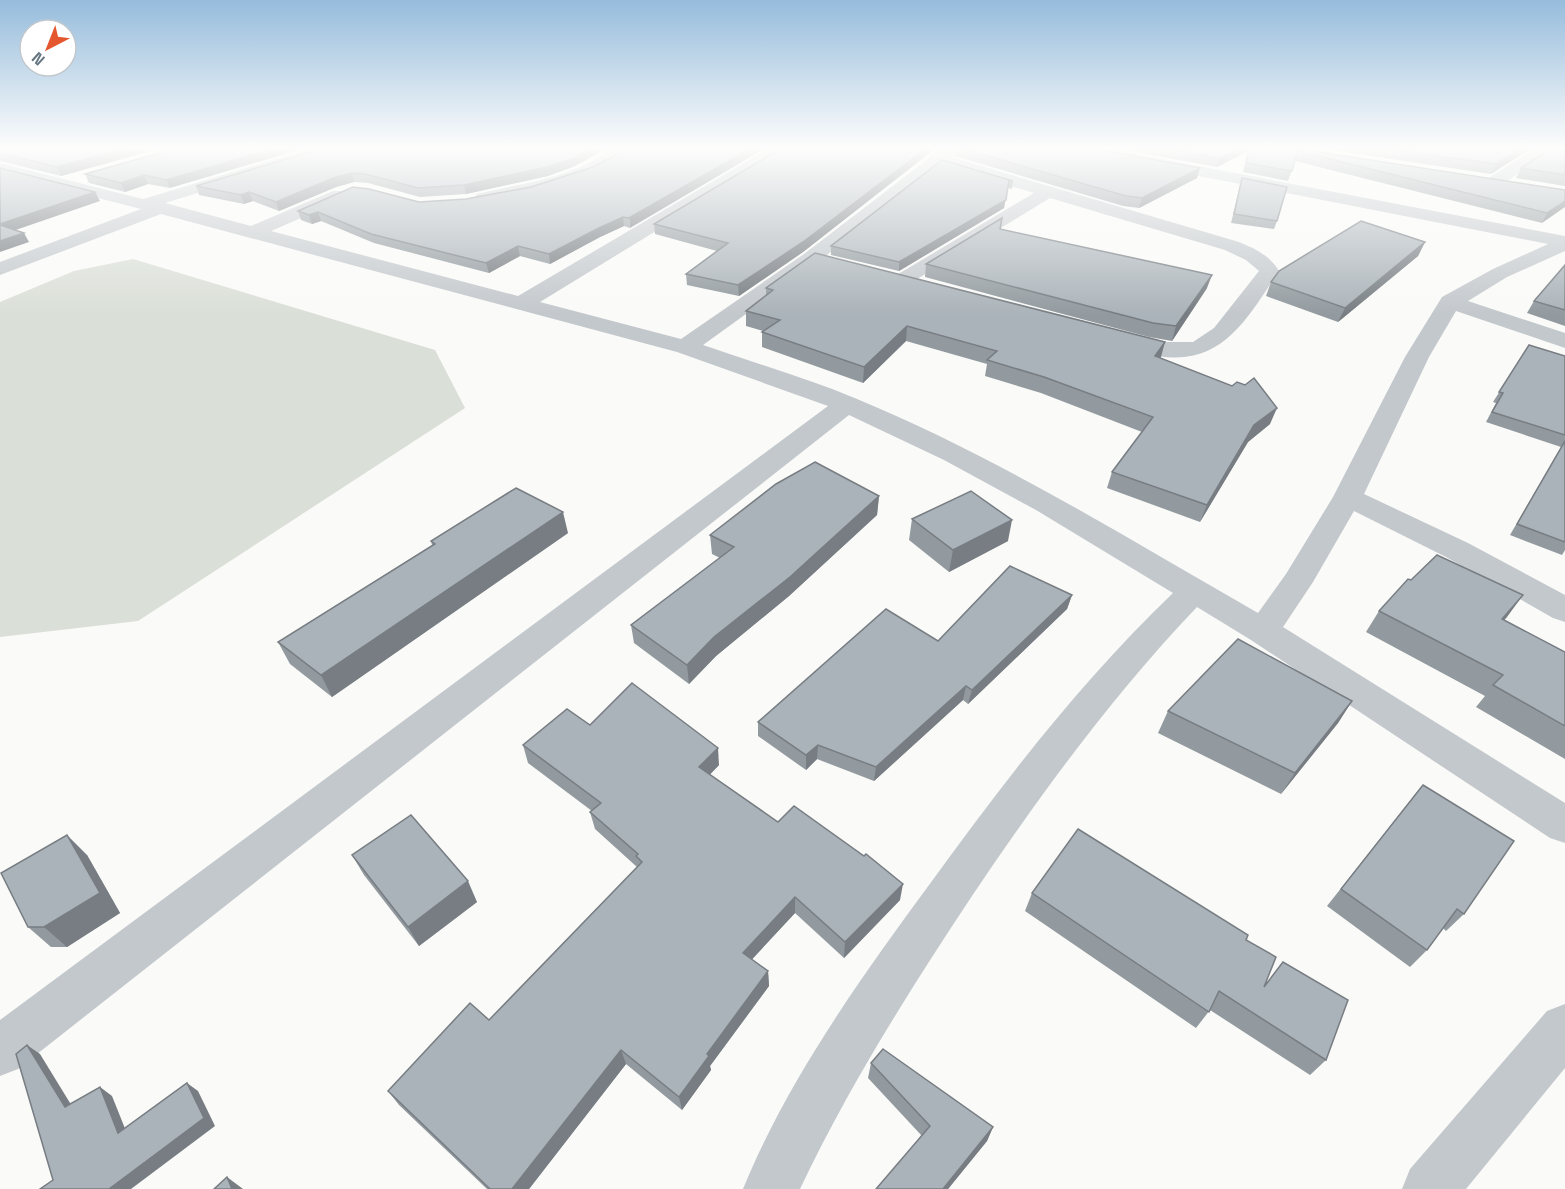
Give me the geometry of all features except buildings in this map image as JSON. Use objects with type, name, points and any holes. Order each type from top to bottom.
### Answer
[{"type":"street","points":[[146,204],[685,347],[847,404],[954,454],[1046,504],[1263,631],[1565,825]]},
{"type":"street","points":[[0,269],[156,204]]},
{"type":"street","points":[[253,232],[317,204]]},
{"type":"street","points":[[522,303],[686,204]]},
{"type":"street","points":[[685,347],[812,258],[879,204]]},
{"type":"street","points":[[902,280],[1027,204]]},
{"type":"street","points":[[1094,204],[1232,246],[1254,256],[1269,272],[1222,333],[1201,347],[1187,350],[1160,349],[1102,334]]},
{"type":"street","points":[[1369,204],[1565,243]]},
{"type":"street","points":[[1263,631],[1297,582],[1348,497],[1417,357],[1450,302],[1500,273],[1565,243]]},
{"type":"street","points":[[812,258],[834,264]]},
{"type":"street","points":[[880,274],[936,289]]},
{"type":"street","points":[[1450,302],[1565,341]]},
{"type":"street","points":[[0,1051],[847,404]]},
{"type":"street","points":[[1348,497],[1457,550],[1565,610]]},
{"type":"street","points":[[771,1189],[796,1138],[874,1001],[1000,820],[1095,695],[1150,634],[1194,591]]},
{"type":"street","points":[[1430,1189],[1565,1029]]},
{"type":"shaded area","points":[[133,259],[435,350],[465,408],[138,621],[0,637],[0,302],[74,271]]}]
